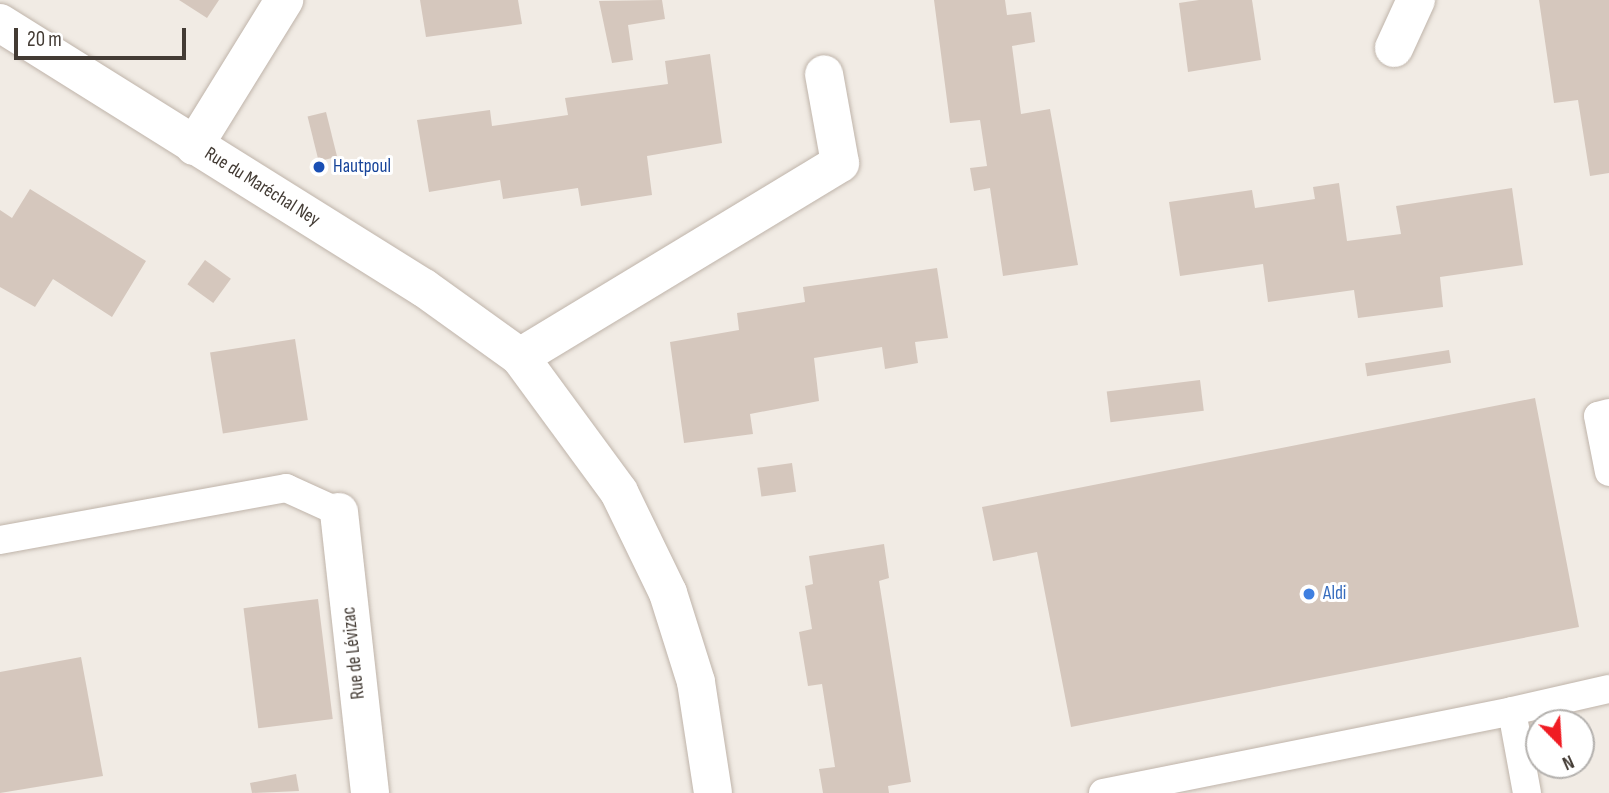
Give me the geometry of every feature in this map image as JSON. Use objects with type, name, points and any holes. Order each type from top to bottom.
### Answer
[{"type":"street","points":[[194,146],[284,0]]},
{"type":"street","points":[[1394,48],[1416,0]]},
{"type":"street","name":"Rue du Maréchal Ney","points":[[0,23],[424,288],[520,357],[619,492],[668,593],[696,682],[713,793]]},
{"type":"street","points":[[520,357],[840,163],[824,74]]},
{"type":"street","name":"Rue de Lévizac","points":[[339,512],[370,793]]},
{"type":"lane","points":[[1609,413],[1598,416],[1609,472]]},
{"type":"lane","points":[[0,540],[286,488],[339,512]]},
{"type":"lane","points":[[1103,793],[1609,689]]},
{"type":"lane","points":[[1511,711],[1527,793]]},
{"type":"building","points":[[179,0],[219,0],[207,18]]},
{"type":"building","points":[[420,0],[518,0],[522,24],[426,37]]},
{"type":"building","points":[[662,0],[665,19],[628,25],[633,60],[612,63],[599,1]]},
{"type":"building","points":[[934,0],[1005,0],[1007,15],[1031,12],[1035,42],[1012,46],[1021,114],[1050,109],[1078,265],[1003,276],[990,188],[974,191],[970,168],[987,166],[980,120],[950,123]]},
{"type":"building","points":[[1199,0],[1252,0],[1261,60],[1188,72],[1179,3]]},
{"type":"building","points":[[1539,0],[1609,0],[1609,173],[1590,176],[1578,100],[1554,103]]},
{"type":"building","points":[[710,54],[722,143],[647,156],[652,195],[581,206],[578,188],[503,199],[500,180],[429,192],[417,120],[490,110],[492,126],[568,115],[565,98],[668,84],[665,61]]},
{"type":"building","points":[[326,112],[337,157],[319,161],[308,117]]},
{"type":"building","points":[[1339,183],[1347,241],[1401,234],[1396,206],[1512,188],[1523,265],[1440,277],[1443,307],[1358,318],[1354,290],[1268,302],[1263,264],[1180,276],[1169,202],[1252,190],[1255,208],[1315,199],[1313,187]]},
{"type":"building","points":[[30,189],[146,261],[112,317],[53,279],[35,307],[0,287],[0,210],[12,218]]},
{"type":"building","points":[[205,260],[231,279],[213,303],[187,284]]},
{"type":"building","points":[[937,268],[948,338],[915,342],[918,363],[885,369],[882,347],[814,358],[819,401],[750,414],[753,434],[684,443],[670,342],[739,330],[737,313],[805,302],[803,287]]},
{"type":"building","points":[[295,339],[308,420],[223,433],[210,352]]},
{"type":"building","points":[[1449,350],[1451,363],[1367,376],[1365,363]]},
{"type":"building","points":[[1200,380],[1204,411],[1110,422],[1107,391]]},
{"type":"building","name":"Aldi","points":[[1535,398],[1579,627],[1071,727],[1037,552],[993,561],[982,507]]},
{"type":"building","points":[[792,463],[796,492],[761,497],[757,468]]},
{"type":"building","points":[[884,544],[889,578],[879,581],[911,782],[888,786],[889,793],[823,793],[819,769],[835,767],[822,684],[808,686],[799,632],[812,629],[805,586],[813,584],[809,556]]},
{"type":"building","points":[[318,599],[333,719],[258,728],[244,608]]},
{"type":"building","points":[[81,657],[103,776],[0,793],[0,672]]},
{"type":"building","points":[[296,774],[299,791],[252,793],[250,783]]},
{"type":"place","name":"Hautpoul","points":[[319,167]]},
{"type":"place","name":"Aldi","points":[[1309,594]]}]
